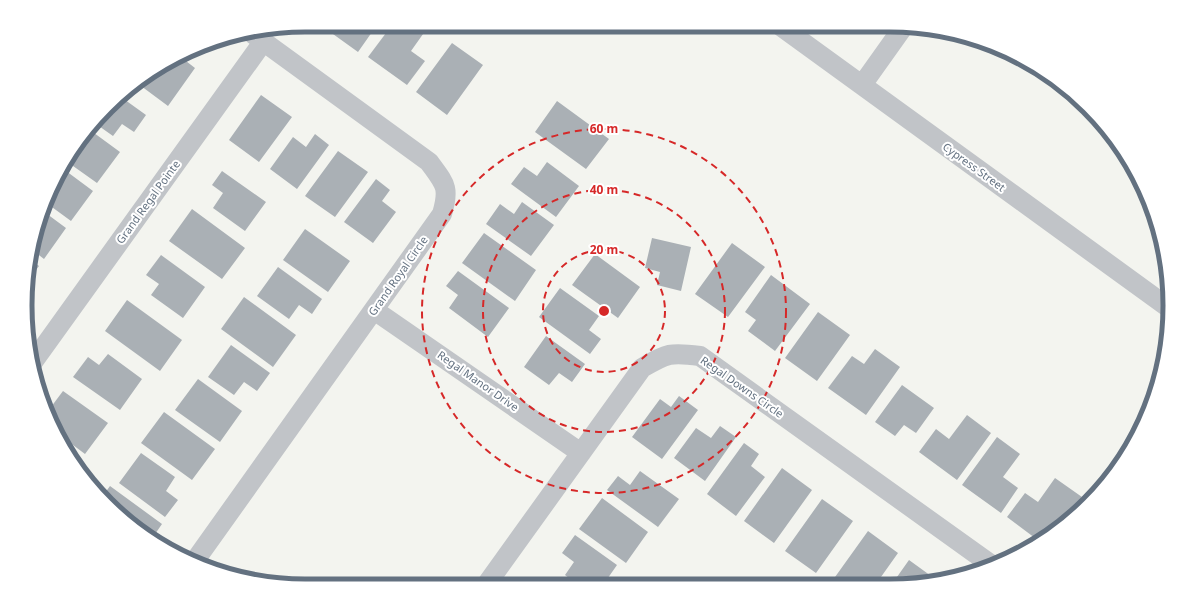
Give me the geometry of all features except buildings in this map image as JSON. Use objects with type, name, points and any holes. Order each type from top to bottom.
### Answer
[{"type":"street","name":"Cypress Street","points":[[787,32],[1163,304]]},
{"type":"street","points":[[862,85],[899,33]]},
{"type":"street","name":"Grand Royal Circle","points":[[198,557],[442,214],[447,198],[444,181],[429,162],[258,38]]},
{"type":"street","name":"Grand Regal Pointe","points":[[37,357],[258,38]]},
{"type":"street","name":"Regal Manor Drive","points":[[374,310],[581,453]]},
{"type":"street","name":"Regal Downs Circle","points":[[490,579],[642,368],[663,356],[680,353],[700,356],[986,561]]}]
